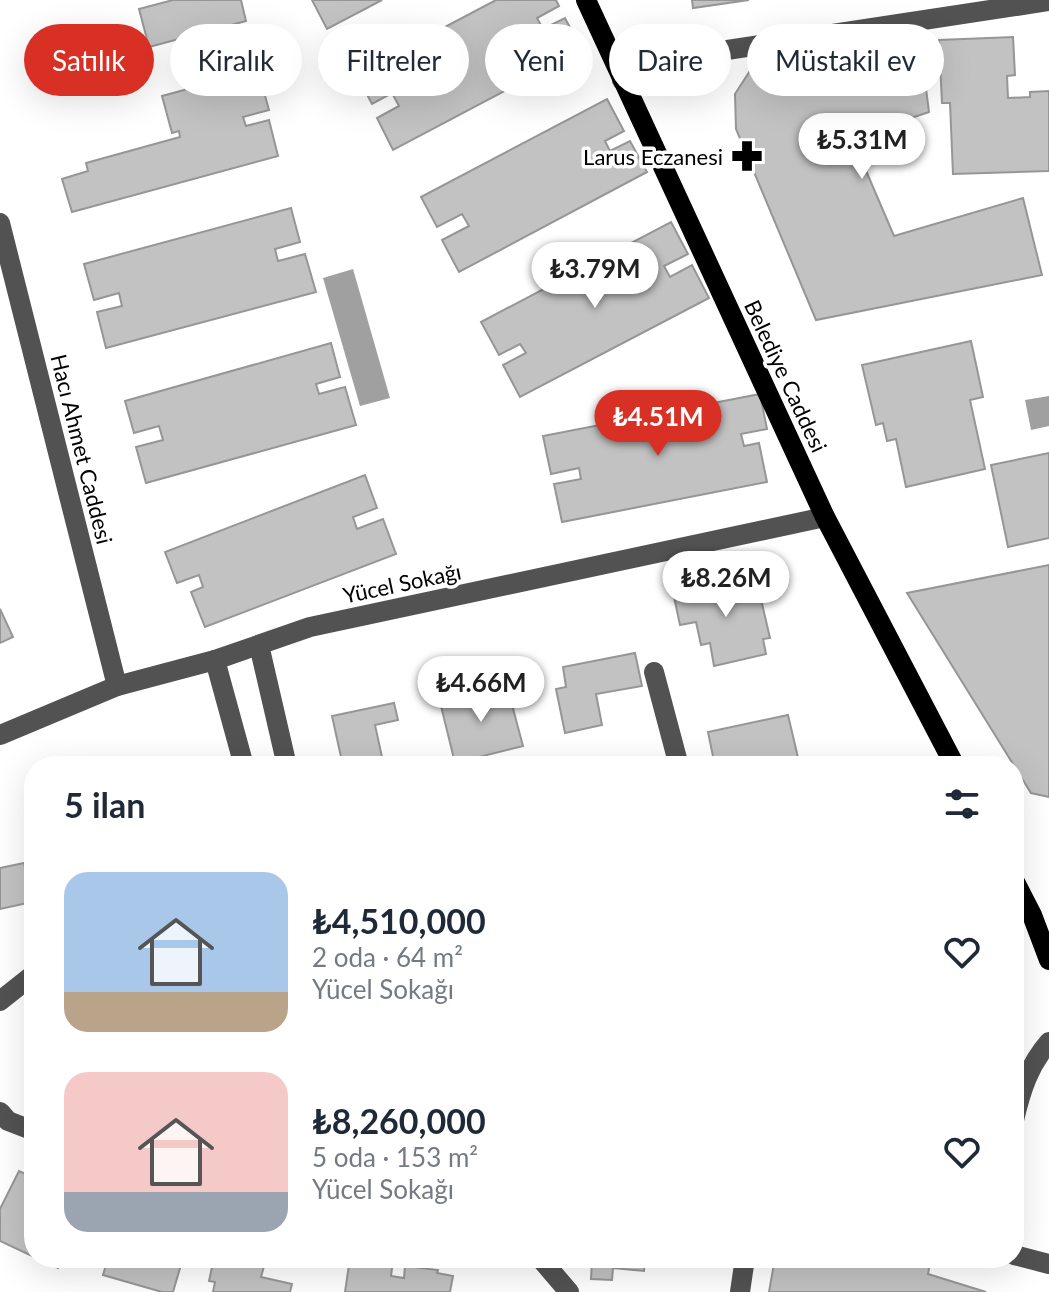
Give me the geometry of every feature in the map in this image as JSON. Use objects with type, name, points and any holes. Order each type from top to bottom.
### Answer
[{"type":"main road","name":"Belediye Caddesi","points":[[586,0],[609,51]]},
{"type":"main road","name":"Belediye Caddesi","points":[[629,96],[825,517],[950,756]]},
{"type":"main road","points":[[1024,894],[1041,918],[1043,951],[1049,960]]},
{"type":"street","points":[[731,49],[1049,1]]},
{"type":"street","name":"Hacı Ahmet Caddesi","points":[[0,223],[117,686]]},
{"type":"street","name":"Yücel Sokağı","points":[[0,735],[117,686],[215,660],[310,627],[825,517]]},
{"type":"street","points":[[259,645],[285,756]]},
{"type":"street","points":[[215,660],[241,756]]},
{"type":"street","points":[[654,672],[676,756]]},
{"type":"street","points":[[0,1001],[24,982]]},
{"type":"street","points":[[1024,1084],[1034,1060],[1049,1042]]},
{"type":"street","points":[[0,1112],[8,1121],[24,1127]]},
{"type":"street","points":[[1024,1258],[1049,1264]]},
{"type":"street","points":[[549,1268],[569,1292]]},
{"type":"street","points":[[740,1292],[744,1268]]},
{"type":"shaded area","points":[[353,269],[390,398],[360,406],[323,278]]},
{"type":"shaded area","points":[[1049,396],[1049,426],[1031,430],[1025,400]]},
{"type":"building","points":[[173,0],[241,0],[246,21],[235,24],[170,24],[170,41],[154,46],[154,24],[143,24],[139,9]]},
{"type":"building","points":[[312,0],[382,0],[336,24],[324,24]]},
{"type":"building","points":[[496,0],[556,0],[559,6],[537,18],[540,24],[485,24],[485,96],[495,96],[393,150],[377,118],[399,106],[394,96],[469,96],[469,24],[451,24]]},
{"type":"building","points":[[692,0],[749,0],[693,8]]},
{"type":"building","points":[[565,18],[568,24],[553,24]]},
{"type":"building","points":[[1013,37],[1015,75],[1007,76],[1008,98],[1030,97],[1030,92],[1049,91],[1049,171],[953,174],[950,103],[942,103],[944,40]]},
{"type":"building","points":[[747,75],[747,96],[927,96],[929,112],[852,138],[894,236],[1023,198],[1042,275],[816,320],[736,129],[735,94]]},
{"type":"building","points":[[162,96],[265,96],[269,110],[243,117],[246,126],[269,120],[278,156],[72,212],[62,179],[88,171],[86,163],[180,137],[179,131],[172,133]]},
{"type":"building","points":[[368,96],[387,96],[372,104]]},
{"type":"building","points":[[607,99],[624,131],[605,141],[610,151],[630,141],[647,172],[459,272],[442,240],[469,226],[462,214],[437,227],[421,197]]},
{"type":"building","points":[[291,208],[300,242],[275,249],[278,261],[305,254],[316,292],[106,348],[97,312],[122,306],[119,293],[94,300],[84,264]]},
{"type":"building","points":[[671,222],[688,254],[664,266],[670,277],[692,265],[709,298],[520,397],[503,365],[526,353],[520,344],[499,355],[481,322]]},
{"type":"building","points":[[971,341],[983,397],[970,400],[985,469],[906,487],[896,439],[887,441],[883,423],[876,425],[862,365]]},
{"type":"building","points":[[331,343],[340,377],[316,384],[319,394],[345,387],[356,425],[146,483],[136,447],[163,440],[159,426],[134,433],[125,401]]},
{"type":"building","points":[[760,394],[767,429],[741,434],[744,446],[759,443],[767,482],[562,522],[554,484],[581,479],[579,468],[551,474],[543,436]]},
{"type":"building","points":[[1049,453],[1049,538],[1008,547],[991,465]]},
{"type":"building","points":[[365,475],[377,508],[353,517],[357,529],[383,519],[396,554],[205,627],[191,592],[203,587],[199,575],[177,583],[165,552]]},
{"type":"building","points":[[1049,565],[1049,797],[1031,793],[1024,782],[1024,756],[1008,756],[907,593]]},
{"type":"building","points":[[751,576],[755,596],[760,595],[770,638],[763,639],[766,654],[714,666],[710,643],[701,645],[696,622],[680,625],[673,592]]},
{"type":"building","points":[[0,609],[13,637],[0,643]]},
{"type":"building","points":[[635,653],[642,686],[596,694],[602,725],[565,733],[556,689],[566,687],[563,667]]},
{"type":"building","points":[[507,686],[523,746],[483,756],[453,756],[440,702]]},
{"type":"building","points":[[394,703],[398,720],[375,725],[382,756],[341,756],[332,716]]},
{"type":"building","points":[[788,715],[798,756],[713,756],[708,732]]},
{"type":"building","points":[[24,863],[24,904],[0,909],[0,868]]},
{"type":"building","points":[[19,1171],[24,1173],[24,1252],[0,1241],[0,1209]]},
{"type":"building","points":[[105,1268],[180,1268],[173,1292],[162,1292],[103,1275]]},
{"type":"building","points":[[212,1268],[264,1268],[261,1277],[292,1284],[290,1292],[213,1292],[215,1282],[209,1281]]},
{"type":"building","points":[[349,1268],[392,1268],[391,1276],[404,1278],[405,1268],[438,1270],[437,1273],[453,1276],[450,1292],[345,1292]]},
{"type":"building","points":[[592,1268],[613,1268],[612,1280],[591,1279]]},
{"type":"building","points":[[613,1268],[644,1268],[644,1271]]},
{"type":"building","points":[[773,1268],[929,1268],[928,1274],[986,1292],[769,1292]]},
{"type":"place","name":"Larus Eczanesi","points":[[747,156]]}]
